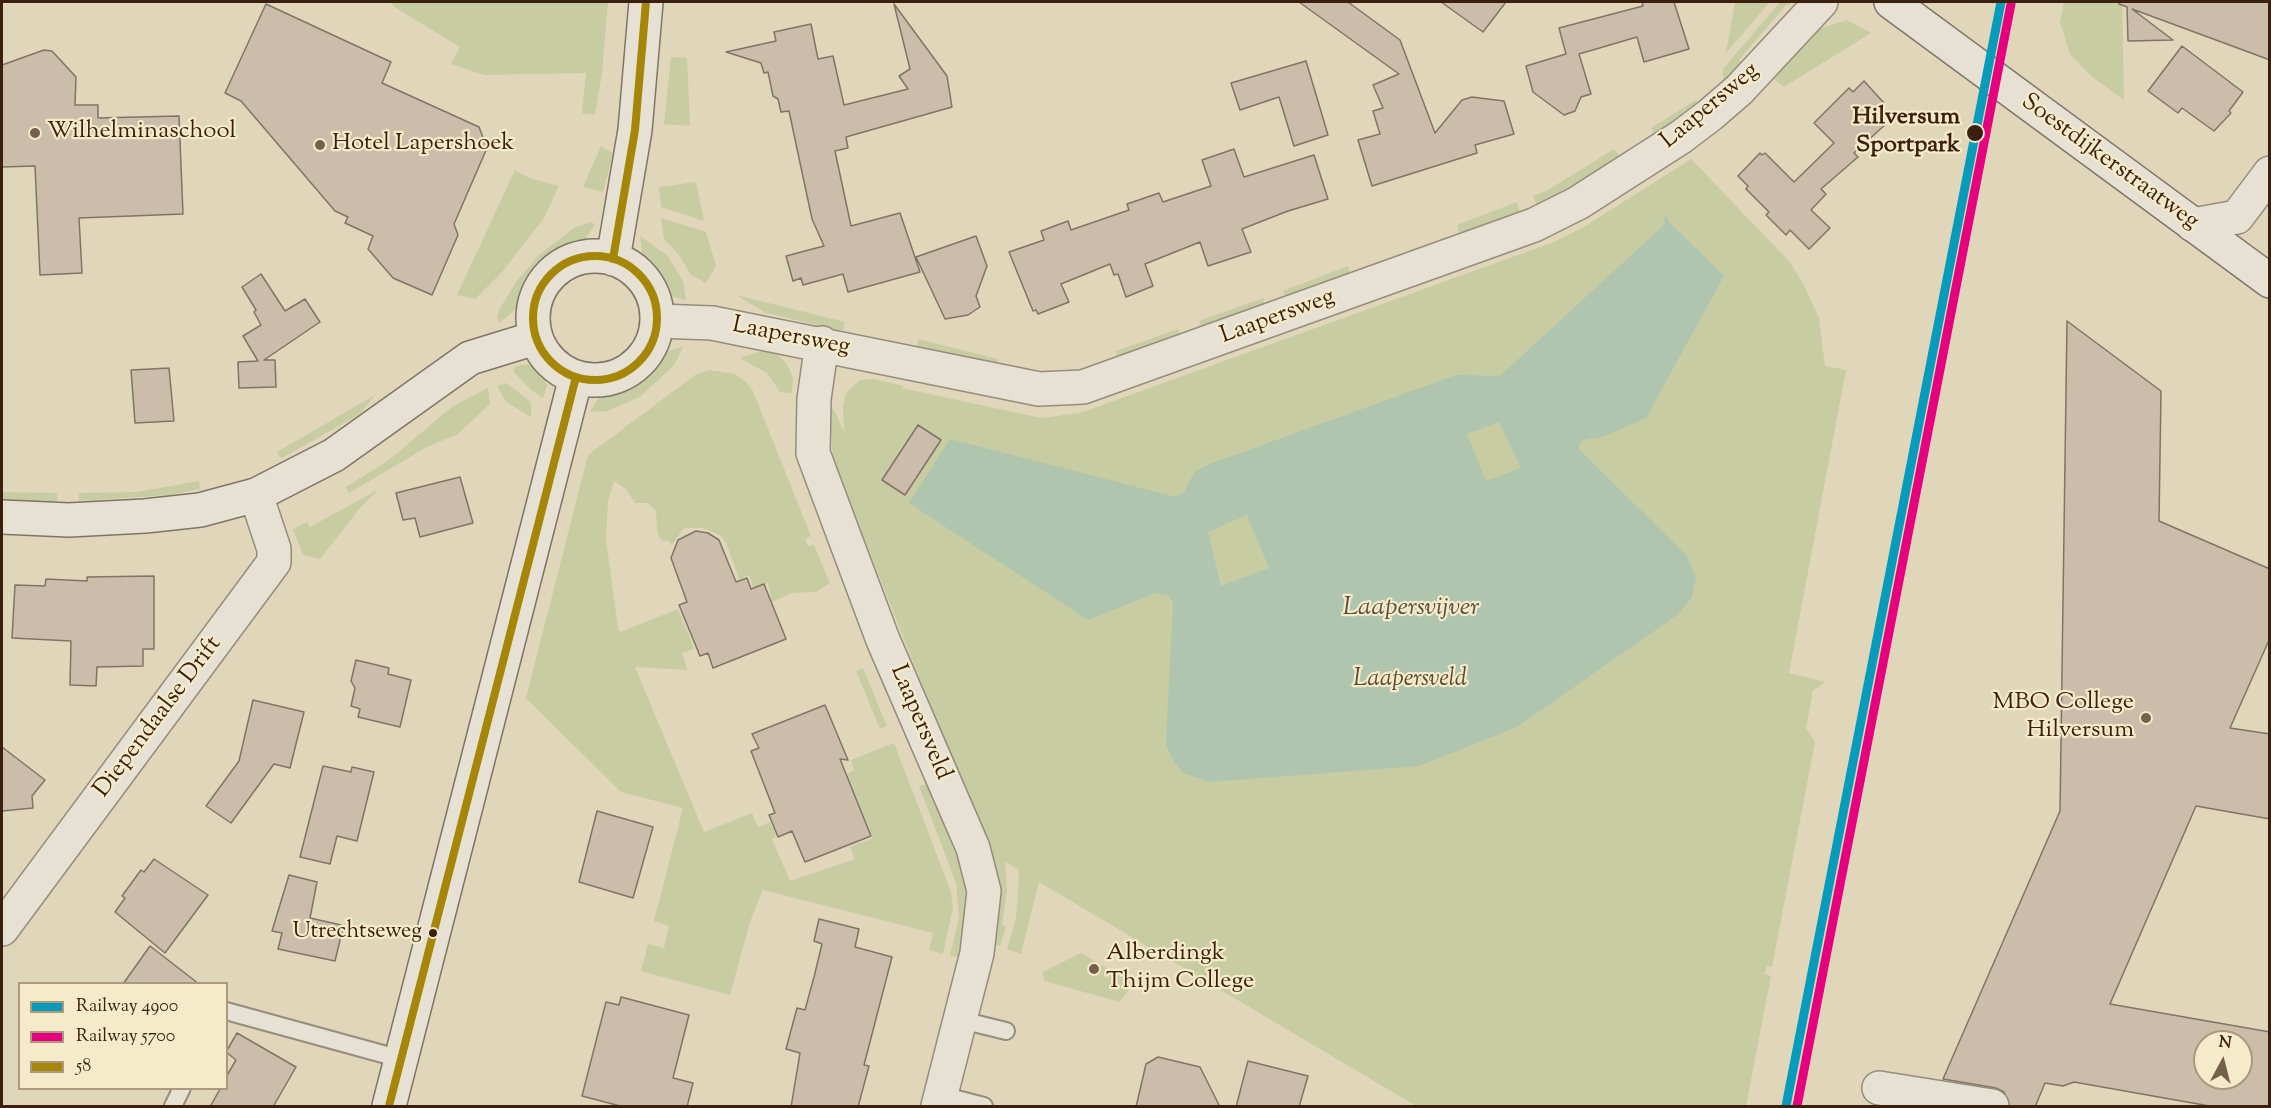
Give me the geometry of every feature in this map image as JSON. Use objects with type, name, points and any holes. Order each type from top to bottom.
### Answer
[{"type":"street","points":[[613,259],[636,130],[646,2]]},
{"type":"street","name":"Laapersweg","points":[[658,321],[712,323],[822,343],[1039,389],[1083,387],[1534,225],[1578,203],[1681,137],[1710,115],[1739,90],[1821,2]]},
{"type":"street","name":"Soestdijkerstraatweg","points":[[1891,2],[2270,281]]},
{"type":"street","points":[[2193,225],[2237,217],[2270,173]]},
{"type":"street","points":[[599,256],[613,259],[637,272],[646,282],[656,305],[658,321],[647,353],[634,368],[617,377],[600,380],[576,377],[552,364],[535,338],[535,303],[551,275],[573,261],[599,256]]},
{"type":"street","points":[[2,517],[69,520],[145,516],[200,510],[256,495],[334,455],[470,358],[535,338]]},
{"type":"street","name":"Laapersveld","points":[[822,343],[814,399],[813,453],[884,640],[973,848],[984,891],[977,953],[940,1101]]},
{"type":"street","points":[[389,1107],[576,377]]},
{"type":"street","name":"Diependaalse Drift","points":[[2,929],[274,562],[274,549],[256,495]]},
{"type":"street","points":[[1879,1088],[1992,1107]]},
{"type":"lane","points":[[228,1012],[401,1059]]},
{"type":"lane","points":[[961,1020],[1006,1032]]},
{"type":"lane","points":[[173,1107],[182,1090]]},
{"type":"lane","points":[[940,1101],[984,1107]]},
{"type":"green space","points":[[392,2],[608,2],[602,73],[595,115],[582,113],[586,73],[484,75],[451,64],[460,47],[393,6]]},
{"type":"green space","points":[[1735,2],[1770,2],[1726,53]]},
{"type":"green space","points":[[1780,2],[1792,2],[1786,5],[1739,60],[1742,62],[1723,83],[1723,69]]},
{"type":"green space","points":[[2064,2],[2122,2],[2124,100],[2091,76],[2070,54],[2060,22]]},
{"type":"green space","points":[[1847,20],[1871,33],[1784,87],[1774,79],[1728,117],[1813,31]]},
{"type":"green space","points":[[671,57],[687,58],[690,126],[664,124]]},
{"type":"green space","points":[[1696,100],[1700,105],[1655,136],[1651,128]]},
{"type":"green space","points":[[601,146],[613,153],[603,192],[583,187]]},
{"type":"green space","points":[[1614,149],[1620,157],[1537,206],[1533,196],[1546,191]]},
{"type":"green space","name":"Laapersveld","points":[[1691,159],[1789,261],[1803,283],[1819,318],[1825,366],[1846,370],[1789,673],[1826,682],[1813,690],[1806,728],[1815,742],[1772,967],[1767,966],[1765,974],[1771,976],[1746,1106],[1416,1106],[1039,882],[1021,954],[1007,949],[1016,918],[1019,878],[1018,869],[1005,862],[1007,890],[1002,925],[1006,927],[1000,946],[993,944],[999,897],[993,862],[833,461],[830,407],[834,410],[844,432],[843,406],[846,393],[860,380],[874,379],[904,386],[902,388],[1041,418],[1080,413],[1554,242],[1587,225]]},
{"type":"green space","points":[[515,170],[529,178],[559,186],[544,218],[503,271],[475,299],[457,295]]},
{"type":"green space","points":[[696,182],[704,221],[661,207],[659,187]]},
{"type":"green space","points":[[1517,202],[1520,212],[1459,234],[1457,225]]},
{"type":"green space","points":[[661,218],[706,232],[716,266],[706,283],[691,275],[678,254],[664,239]]},
{"type":"green space","points":[[590,222],[595,224],[583,243],[547,261],[530,279],[516,309],[499,323],[497,317],[500,308],[516,282],[539,255],[574,228]]},
{"type":"green space","points":[[640,236],[668,256],[683,281],[686,300],[671,296],[662,289],[643,258]]},
{"type":"green space","points":[[1348,266],[1351,274],[1286,299],[1283,291]]},
{"type":"green space","points":[[736,295],[845,322],[843,331],[766,313]]},
{"type":"green space","points":[[1263,298],[1265,306],[1203,329],[1199,321]]},
{"type":"green space","points":[[1178,329],[1181,337],[1118,359],[1116,351]]},
{"type":"green space","points":[[918,339],[998,359],[997,366],[916,349]]},
{"type":"green space","points":[[683,346],[675,364],[641,396],[608,411],[590,412],[601,394],[638,375],[664,353]]},
{"type":"green space","points":[[761,351],[775,353],[787,364],[793,378],[792,393],[780,392],[767,373],[740,358]]},
{"type":"green space","points":[[528,364],[539,370],[544,378],[547,385],[543,398],[531,390],[513,371],[516,366]]},
{"type":"green space","points":[[709,370],[735,374],[753,391],[811,536],[805,539],[808,546],[814,545],[830,583],[816,592],[792,593],[772,602],[768,583],[753,587],[749,575],[739,579],[726,542],[720,535],[702,528],[684,528],[671,546],[670,542],[661,540],[657,531],[656,511],[648,503],[635,503],[625,488],[614,481],[608,501],[606,539],[618,628],[620,632],[678,609],[694,649],[682,653],[688,670],[635,667],[704,832],[752,813],[758,827],[770,822],[776,836],[772,839],[790,881],[855,859],[850,847],[873,838],[847,774],[854,770],[851,760],[894,743],[951,892],[953,908],[943,954],[929,950],[933,933],[763,890],[750,922],[730,995],[641,971],[648,944],[664,948],[669,926],[654,921],[683,808],[621,792],[526,698],[588,455],[695,375]]},
{"type":"green space","points":[[506,383],[531,402],[531,417],[508,403],[503,397],[497,386]]},
{"type":"green space","points":[[488,388],[490,404],[458,434],[427,447],[349,493],[346,487],[389,460],[453,406]]},
{"type":"green space","points":[[375,395],[360,414],[282,458],[279,456],[277,452]]},
{"type":"green space","points":[[199,481],[200,489],[170,495],[79,501],[79,493],[136,492]]},
{"type":"green space","points":[[379,489],[360,508],[320,559],[303,555],[293,529],[307,522],[310,527]]},
{"type":"green space","points":[[2,492],[57,493],[57,501],[2,501]]},
{"type":"green space","points":[[863,668],[887,726],[880,729],[856,671]]},
{"type":"green space","points":[[927,784],[964,875],[968,892],[969,910],[960,957],[950,956],[959,917],[956,883],[919,786]]},
{"type":"green space","points":[[1081,953],[1133,984],[1120,1002],[1044,981],[1043,972]]},
{"type":"water","name":"Laapersvijver","points":[[1667,216],[1669,222],[1724,276],[1646,418],[1602,437],[1584,440],[1580,443],[1579,449],[1687,556],[1696,579],[1691,599],[1677,615],[1517,727],[1419,766],[1208,782],[1184,773],[1172,759],[1166,744],[1173,602],[1169,596],[1156,593],[1088,620],[909,503],[950,439],[1176,497],[1184,492],[1194,473],[1207,465],[1456,375],[1500,376],[1665,224],[1663,218]],"holes":[[[1499,422],[1521,468],[1486,481],[1467,434]],[[1247,515],[1269,568],[1221,586],[1208,532]]]},
{"type":"building","points":[[1299,2],[1348,2],[1400,40],[1435,133],[1462,100],[1472,97],[1504,101],[1514,134],[1475,145],[1477,153],[1372,186],[1358,140],[1380,134],[1373,111],[1383,108],[1373,85],[1399,74]]},
{"type":"building","points":[[1441,2],[1506,2],[1483,32]]},
{"type":"building","points":[[1642,2],[1674,2],[1689,49],[1644,62],[1637,37],[1579,54],[1591,94],[1581,97],[1575,111],[1564,115],[1533,92],[1526,66],[1566,54],[1559,28],[1643,6]]},
{"type":"building","points":[[2120,2],[2270,2],[2270,60],[2132,9],[2173,40],[2128,41],[2127,7],[2119,4]]},
{"type":"building","points":[[266,4],[391,62],[382,83],[479,127],[487,148],[454,224],[458,235],[432,295],[393,278],[368,249],[373,236],[345,223],[348,217],[335,211],[241,101],[225,93]]},
{"type":"building","points":[[894,4],[947,76],[952,107],[846,137],[848,148],[835,151],[851,226],[900,213],[920,272],[848,292],[843,274],[803,285],[801,278],[793,281],[786,256],[824,246],[812,219],[789,111],[781,112],[778,99],[773,96],[768,72],[764,73],[761,63],[726,52],[776,41],[774,32],[811,24],[818,59],[833,56],[844,105],[908,89],[899,76],[910,69]]},
{"type":"building","points":[[2182,46],[2243,92],[2229,111],[2231,113],[2214,131],[2182,108],[2178,113],[2148,91]]},
{"type":"building","points":[[44,50],[52,51],[76,77],[75,105],[98,105],[98,118],[179,116],[183,214],[79,218],[82,273],[40,275],[35,166],[2,167],[2,65]]},
{"type":"building","points":[[1306,61],[1328,135],[1294,146],[1279,97],[1240,110],[1231,83]]},
{"type":"building","points":[[1864,81],[1884,103],[1875,112],[1886,124],[1854,153],[1858,157],[1821,189],[1826,194],[1811,210],[1830,228],[1809,249],[1790,230],[1786,235],[1766,215],[1769,212],[1746,189],[1748,186],[1738,176],[1760,153],[1762,155],[1765,153],[1794,182],[1834,143],[1814,123],[1849,88],[1853,92]]},
{"type":"building","points":[[1234,149],[1244,177],[1314,155],[1328,199],[1288,211],[1242,229],[1251,252],[1208,266],[1200,242],[1145,264],[1153,286],[1126,297],[1118,274],[1114,275],[1110,264],[1061,284],[1069,302],[1038,314],[1036,310],[1033,311],[1009,252],[1044,240],[1041,231],[1068,221],[1071,230],[1129,210],[1127,204],[1159,193],[1163,202],[1211,186],[1202,160]]},
{"type":"building","points":[[976,236],[987,266],[976,296],[980,307],[968,315],[945,319],[916,257]]},
{"type":"building","points":[[261,274],[285,311],[305,299],[320,322],[264,360],[275,360],[276,387],[239,388],[238,362],[258,361],[243,336],[261,325],[254,312],[256,310],[242,287]]},
{"type":"building","points":[[2067,321],[2161,391],[2159,521],[2270,569],[2270,638],[2230,728],[2270,734],[2270,819],[2196,806],[2110,1004],[2270,1032],[2270,1107],[2215,1107],[2074,1082],[2063,1086],[2045,1083],[2035,1107],[2010,1107],[2004,1092],[1996,1088],[1943,1079],[2060,811]]},
{"type":"building","points":[[169,368],[174,421],[135,423],[131,370]]},
{"type":"building","points":[[918,425],[941,440],[905,495],[882,480]]},
{"type":"building","points":[[460,477],[473,523],[420,537],[415,518],[403,520],[396,493]]},
{"type":"building","points":[[696,531],[708,533],[719,540],[736,582],[747,578],[751,589],[764,584],[786,639],[713,668],[708,653],[700,656],[679,605],[687,602],[671,558],[678,540]]},
{"type":"building","points":[[154,576],[154,649],[143,649],[143,666],[97,667],[96,686],[70,685],[71,641],[12,638],[15,585],[45,586],[46,579],[87,581],[87,577]]},
{"type":"building","points":[[356,660],[389,668],[388,674],[411,680],[400,727],[358,717],[360,709],[351,706],[355,688],[351,681]]},
{"type":"building","points":[[253,700],[304,712],[290,768],[274,764],[231,823],[206,806],[239,761]]},
{"type":"building","points":[[825,705],[848,760],[840,759],[871,836],[805,862],[792,831],[778,837],[769,815],[775,813],[751,751],[759,748],[752,734]]},
{"type":"building","points":[[2,747],[45,780],[32,796],[33,808],[2,811]]},
{"type":"building","points":[[323,766],[351,772],[352,767],[374,772],[357,841],[337,836],[330,864],[300,857]]},
{"type":"building","points":[[597,811],[653,827],[633,898],[579,882]]},
{"type":"building","points":[[154,859],[208,895],[165,953],[115,912],[125,898],[122,896],[141,870],[144,872]]},
{"type":"building","points":[[289,875],[317,882],[310,918],[341,925],[339,931],[342,932],[335,961],[278,949],[282,933],[272,931]]},
{"type":"building","points":[[819,919],[859,929],[855,947],[892,957],[864,1065],[869,1066],[858,1107],[791,1107],[800,1053],[786,1049],[797,1008],[805,1010],[814,977],[822,944],[814,941]]},
{"type":"building","points":[[150,946],[196,982],[124,982]]},
{"type":"building","points":[[621,997],[689,1015],[673,1078],[693,1083],[687,1107],[624,1107],[582,1096],[606,1002],[619,1005]]},
{"type":"building","points":[[237,1033],[296,1067],[273,1107],[210,1107],[219,1090],[228,1090],[228,1074],[236,1060],[228,1054],[228,1049]]},
{"type":"building","points":[[1158,1057],[1200,1067],[1220,1107],[1136,1107],[1146,1064]]},
{"type":"building","points":[[1248,1061],[1308,1076],[1299,1107],[1236,1107]]},
{"type":"rail line","name":"4900","points":[[1786,1106],[2001,2]]},
{"type":"rail line","name":"5700","points":[[1797,1106],[2011,4]]},
{"type":"transit line","name":"58","points":[[613,259],[635,130],[646,2]]},
{"type":"transit line","name":"58","points":[[595,256],[619,261],[639,274],[652,294],[657,318],[652,342],[639,362],[619,375],[595,380],[571,375],[551,362],[538,342],[533,318],[538,294],[551,274],[571,261],[595,256]]},
{"type":"transit line","name":"58","points":[[389,1106],[576,377]]},
{"type":"place","name":"Wilhelminaschool","points":[[35,133]]},
{"type":"place","name":"Hilversum Sportpark","points":[[1975,133]]},
{"type":"place","name":"Hotel Lapershoek","points":[[320,145]]},
{"type":"place","name":"MBO College Hilversum","points":[[2146,718]]},
{"type":"place","name":"Utrechtseweg","points":[[433,933]]},
{"type":"place","name":"Alberdingk Thijm College","points":[[1094,969]]}]
